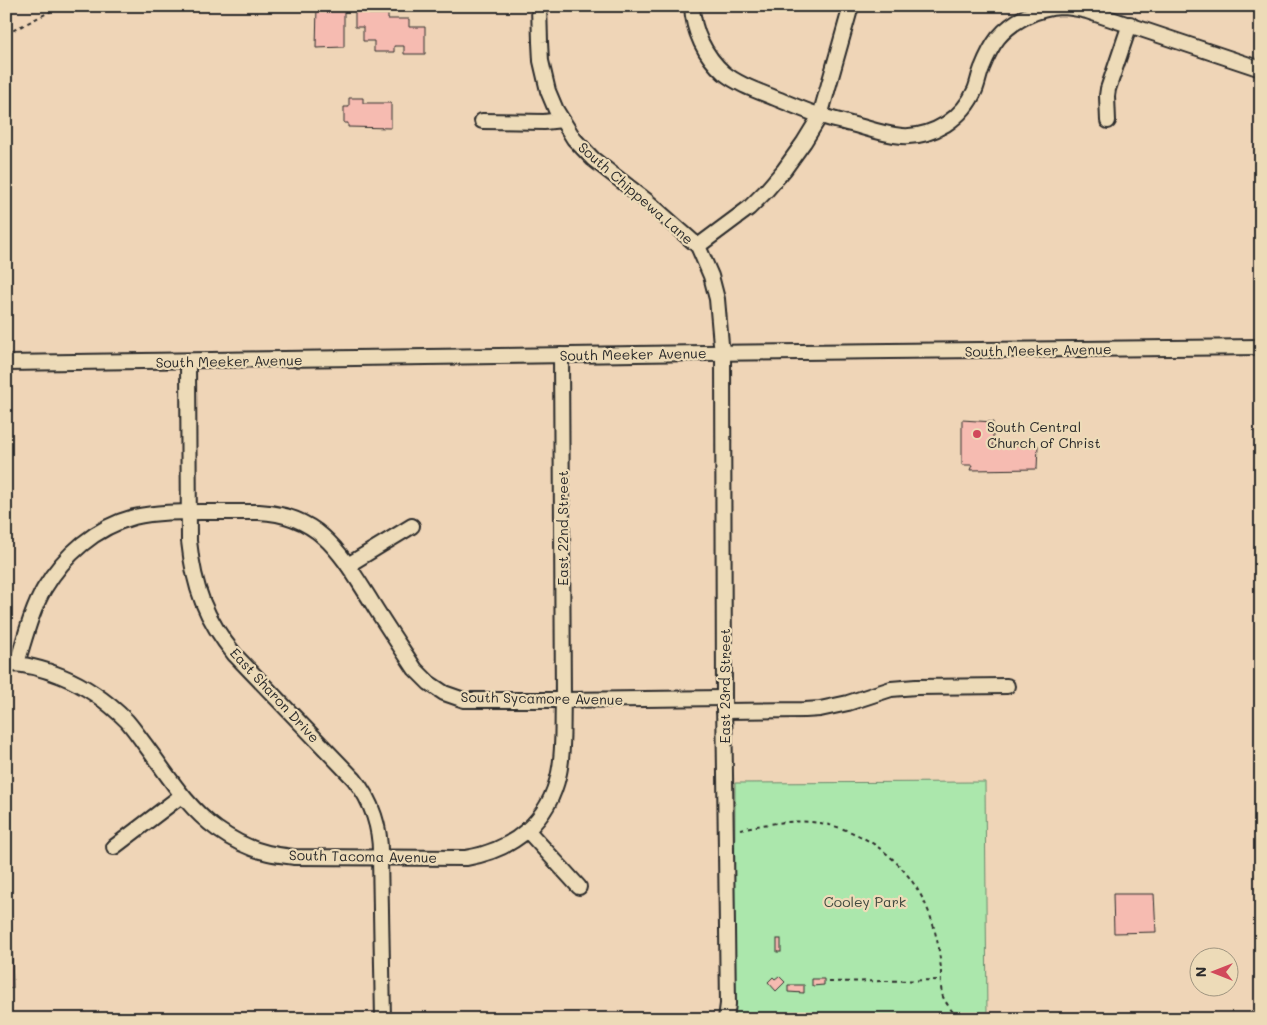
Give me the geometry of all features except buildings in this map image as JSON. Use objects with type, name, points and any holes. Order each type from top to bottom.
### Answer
[{"type":"street","name":"South Chippewa Lane","points":[[540,6],[540,42],[543,72],[548,90],[562,120],[574,139],[593,159],[647,201],[698,246],[711,276],[717,299],[723,353]]},
{"type":"street","points":[[692,6],[699,38],[715,64],[726,74],[748,87],[820,116],[891,135],[917,135],[933,131],[952,120],[967,105],[975,90],[981,70],[995,43],[1007,28],[1030,14],[1048,8],[1067,7],[1087,11],[1261,69]]},
{"type":"street","points":[[698,246],[749,208],[784,170],[804,142],[820,116],[851,6]]},
{"type":"street","points":[[1108,121],[1108,89],[1130,24]]},
{"type":"street","points":[[482,122],[544,122],[562,120]]},
{"type":"street","name":"South Meeker Avenue","points":[[6,364],[1261,347]]},
{"type":"street","name":"East 23rd Street","points":[[723,353],[724,704],[728,1004],[726,1019]]},
{"type":"street","name":"East 22nd Street","points":[[561,356],[563,700]]},
{"type":"street","name":"East Sharon Drive","points":[[188,361],[189,541],[192,565],[200,596],[215,628],[235,655],[362,790],[367,798],[379,829],[381,842],[383,1019]]},
{"type":"street","name":"South Sycamore Avenue","points":[[12,664],[32,614],[54,573],[68,557],[91,537],[107,528],[133,518],[155,513],[270,512],[313,528],[329,540],[348,565],[415,669],[428,682],[444,693],[457,698],[472,700],[724,704],[805,710],[848,703],[891,689],[1007,686]]},
{"type":"street","points":[[348,565],[412,526]]},
{"type":"street","name":"South Tacoma Avenue","points":[[12,664],[50,672],[73,681],[92,692],[128,722],[182,796],[217,829],[237,841],[267,853],[294,857],[466,858],[498,849],[510,843],[527,830],[548,804],[553,794],[562,752],[563,700]]},
{"type":"street","points":[[114,847],[182,796]]},
{"type":"street","points":[[527,830],[579,887]]},
{"type":"path","points":[[6,34],[61,6]]},
{"type":"path","points":[[740,829],[777,822],[819,823],[853,833],[869,841],[888,855],[905,870],[915,884],[930,915],[939,951],[943,997],[958,1019]]},
{"type":"path","points":[[829,982],[941,980]]},
{"type":"green space","name":"Cooley Park","points":[[985,782],[987,1019],[734,1019],[735,783]]},
{"type":"place","name":"South Central Church of Christ","points":[[977,434]]}]
